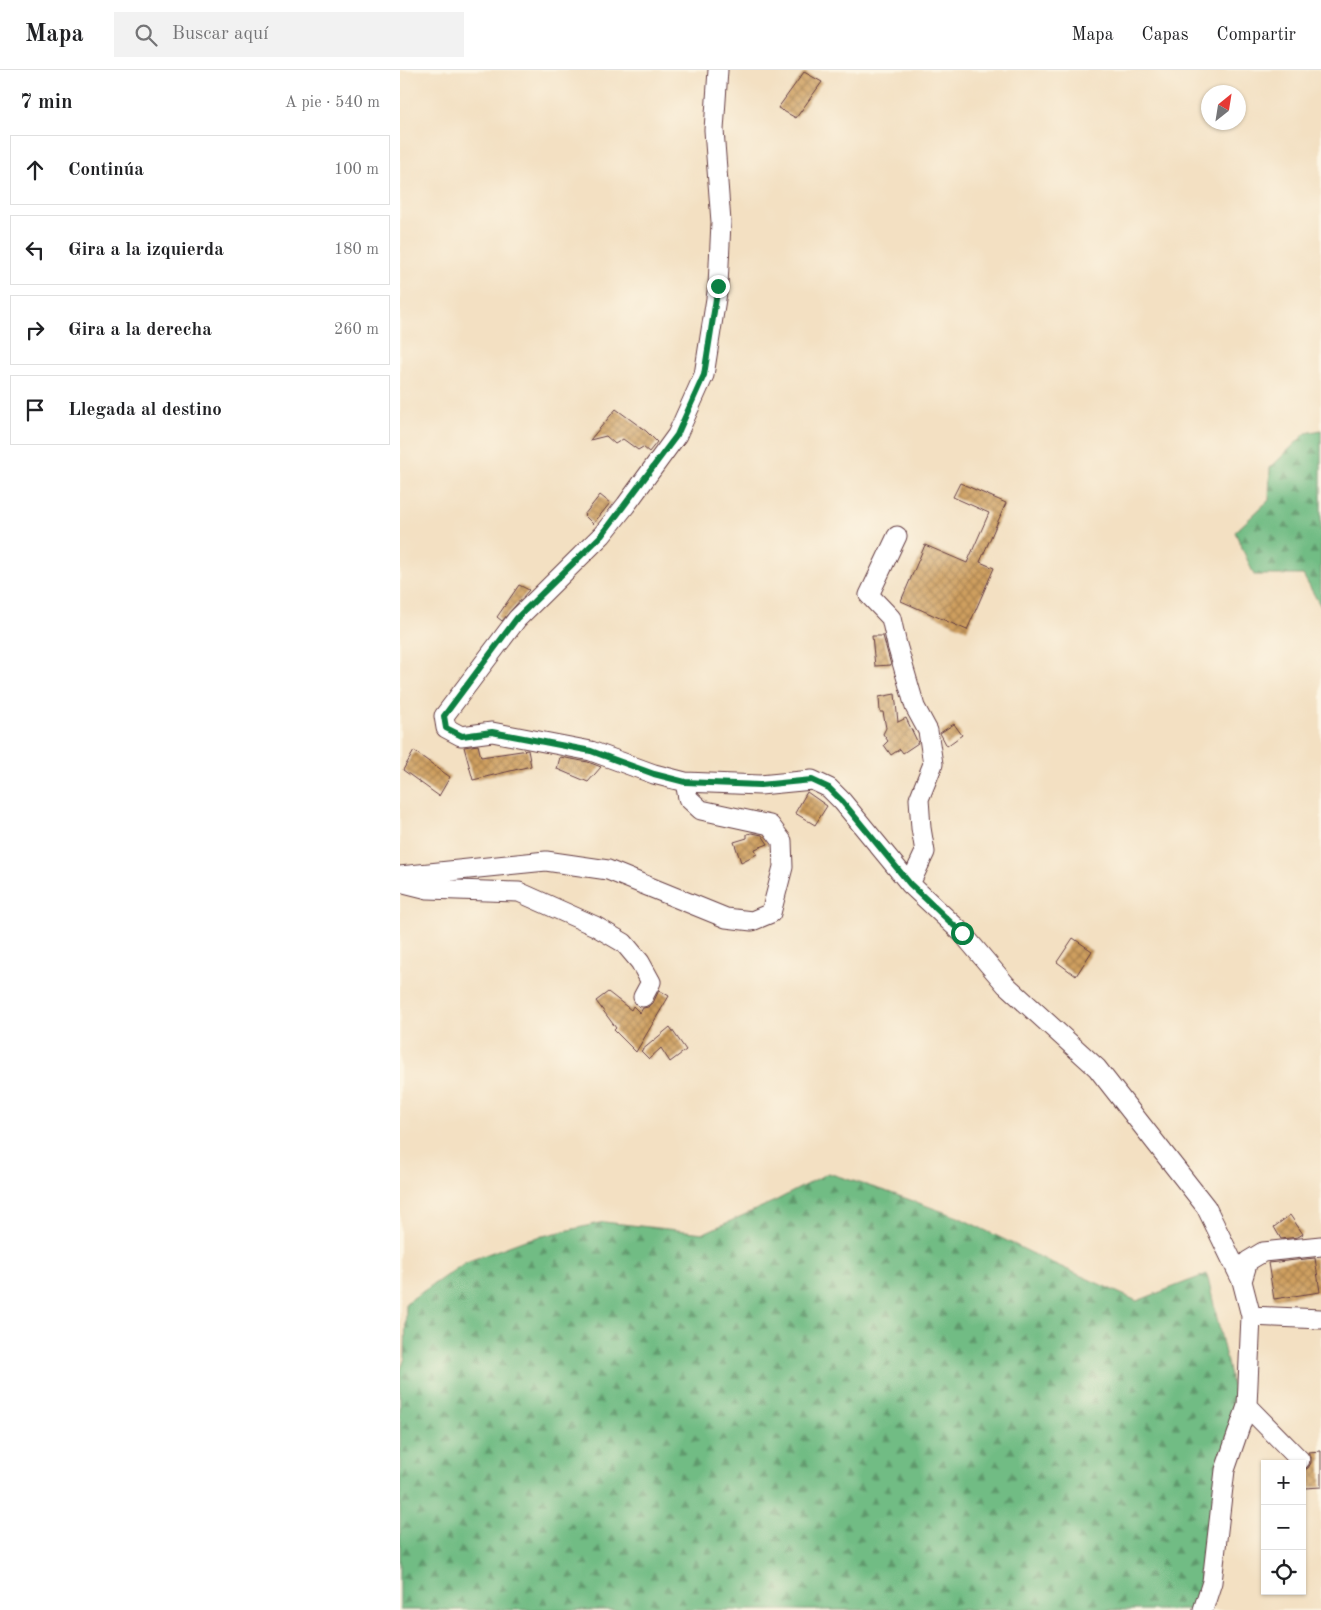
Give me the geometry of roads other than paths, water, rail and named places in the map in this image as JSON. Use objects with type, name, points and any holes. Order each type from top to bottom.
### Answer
[{"type":"street","points":[[718,70],[714,130],[720,222],[718,286],[704,375],[677,435],[626,505],[602,535],[517,618],[444,716],[446,728],[462,736],[492,732],[591,751],[654,774],[685,782],[760,785],[812,780],[829,788],[842,801],[910,884],[962,933],[1006,985],[1097,1068],[1206,1207],[1242,1281],[1251,1316],[1247,1406],[1225,1470],[1212,1582],[1203,1610]]},
{"type":"street","points":[[897,536],[869,595],[891,618],[896,645],[915,707],[928,731],[933,764],[919,798],[925,852],[910,884]]},
{"type":"street","points":[[400,876],[546,861],[608,870],[726,918],[752,921],[770,913],[783,867],[782,841],[770,825],[701,810],[688,798],[685,782]]},
{"type":"street","points":[[400,882],[428,889],[518,892],[595,926],[624,943],[640,962],[651,982],[643,997]]},
{"type":"street","points":[[1242,1281],[1248,1261],[1263,1252],[1321,1246]]},
{"type":"street","points":[[1251,1316],[1321,1319]]},
{"type":"street","points":[[1247,1406],[1300,1460]]}]
